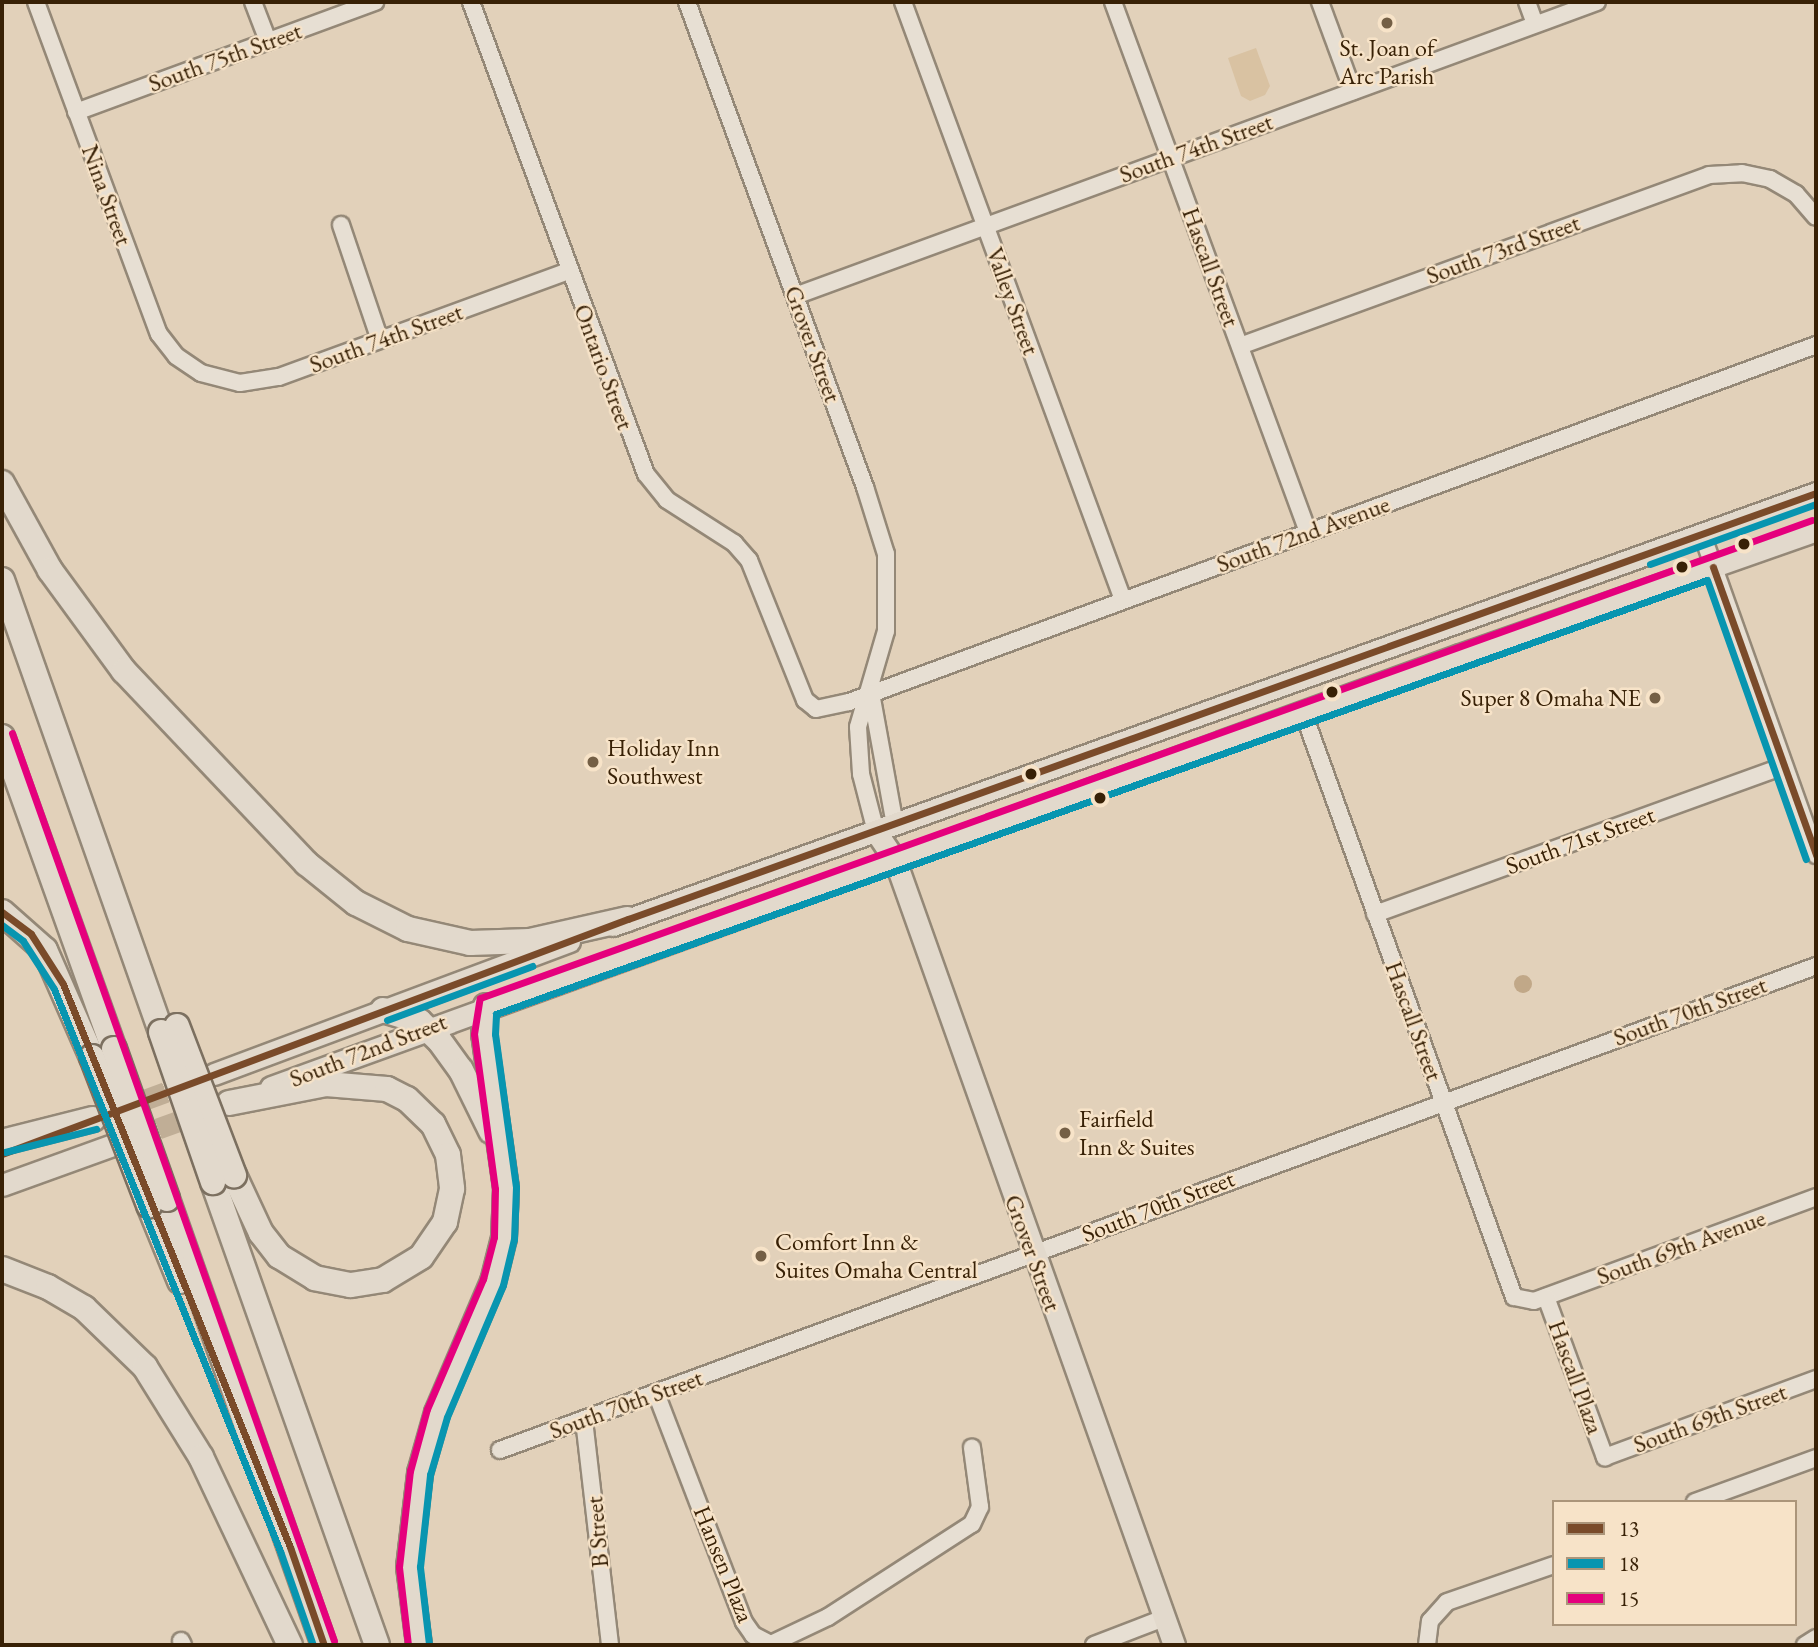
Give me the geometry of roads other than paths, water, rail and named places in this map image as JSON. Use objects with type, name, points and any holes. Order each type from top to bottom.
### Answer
[{"type":"highway","points":[[2,483],[50,570],[124,671],[281,838],[356,903],[408,929],[470,943],[530,942],[628,919]]},
{"type":"highway","points":[[2,580],[223,1179],[377,1645]]},
{"type":"highway","points":[[2,737],[103,1053],[290,1547],[324,1645]]},
{"type":"highway","points":[[2,912],[45,950],[103,1053]]},
{"type":"highway","points":[[419,1645],[409,1567],[413,1511],[437,1413],[500,1260],[507,1212],[503,1165],[487,1060],[486,1006]]},
{"type":"highway","points":[[383,1010],[428,1027],[461,1070],[503,1165]]},
{"type":"highway","points":[[223,1179],[279,1256],[315,1278],[350,1285],[383,1280],[421,1256],[445,1222],[452,1189],[448,1155],[433,1125],[413,1103],[387,1089],[327,1084],[227,1104]]},
{"type":"highway","points":[[2,1142],[97,1117]]},
{"type":"highway","points":[[2,1269],[48,1287],[84,1308],[145,1367],[219,1492],[290,1645]]},
{"type":"main road","name":"South 72nd Street","points":[[214,1074],[628,919],[1816,493]]},
{"type":"main road","name":"South 72nd Street","points":[[227,1104],[486,1006],[1816,530]]},
{"type":"main road","points":[[1303,712],[1305,697],[1320,669]]},
{"type":"main road","name":"Grover Street","points":[[885,829],[1174,1645]]},
{"type":"main road","points":[[2,1154],[97,1117]]},
{"type":"main road","points":[[2,1185],[110,1146]]},
{"type":"street","name":"Nina Street","points":[[36,2],[159,334],[176,356],[201,373]]},
{"type":"street","points":[[253,2],[268,41]]},
{"type":"street","name":"South 75th Street","points":[[76,111],[375,2]]},
{"type":"street","name":"Ontario Street","points":[[471,2],[646,474],[667,500],[734,543],[749,560],[800,687]]},
{"type":"street","name":"Grover Street","points":[[687,2],[876,516],[886,554],[887,621],[871,694],[858,727],[861,774],[885,829]]},
{"type":"street","name":"Valley Street","points":[[903,2],[1123,600]]},
{"type":"street","name":"Hascall Street","points":[[1113,2],[1308,532]]},
{"type":"street","points":[[1321,2],[1353,91]]},
{"type":"street","points":[[1527,2],[1535,24]]},
{"type":"street","name":"South 74th Street","points":[[795,296],[1597,2]]},
{"type":"street","name":"South 73rd Street","points":[[1240,346],[1709,175],[1742,173],[1770,179],[1796,194],[1816,217]]},
{"type":"street","points":[[341,225],[380,340]]},
{"type":"street","name":"South 74th Street","points":[[201,373],[229,383],[257,383],[569,271]]},
{"type":"street","name":"South 72nd Avenue","points":[[800,687],[805,700],[816,709],[871,694],[1816,345]]},
{"type":"street","points":[[1702,534],[1816,855]]},
{"type":"street","name":"Grover Street","points":[[871,694],[885,829]]},
{"type":"street","name":"Hascall Street","points":[[1303,712],[1511,1291],[1523,1302],[1546,1297]]},
{"type":"street","name":"South 71st Street","points":[[1376,914],[1784,766]]},
{"type":"street","name":"South 70th Street","points":[[500,1450],[1816,966]]},
{"type":"street","name":"South 69th Avenue","points":[[1546,1297],[1816,1197]]},
{"type":"street","name":"Hascall Plaza","points":[[1546,1297],[1605,1457]]},
{"type":"street","name":"South 69th Street","points":[[1605,1457],[1816,1379]]},
{"type":"street","name":"Hansen Plaza","points":[[656,1393],[744,1622],[753,1635],[771,1644],[848,1603],[972,1524],[978,1514],[972,1448]]},
{"type":"street","name":"B Street","points":[[584,1420],[610,1645]]},
{"type":"street","points":[[1700,1500],[1816,1458]]},
{"type":"street","points":[[1427,1645],[1430,1621],[1447,1602],[1552,1566]]},
{"type":"street","points":[[1094,1645],[1164,1618]]},
{"type":"street","points":[[1805,1645],[1816,1638]]},
{"type":"tunnel","points":[[117,1110],[196,1081]]},
{"type":"tunnel","points":[[129,1139],[204,1112]]},
{"type":"place","name":"St. Joan of Arc Parish","points":[[1387,23]]},
{"type":"place","name":"Super 8 Omaha NE","points":[[1655,698]]},
{"type":"place","name":"Holiday Inn Southwest","points":[[593,762]]},
{"type":"place","name":"Fairfield Inn & Suites","points":[[1065,1133]]},
{"type":"place","name":"Comfort Inn & Suites Omaha Central","points":[[761,1256]]}]
